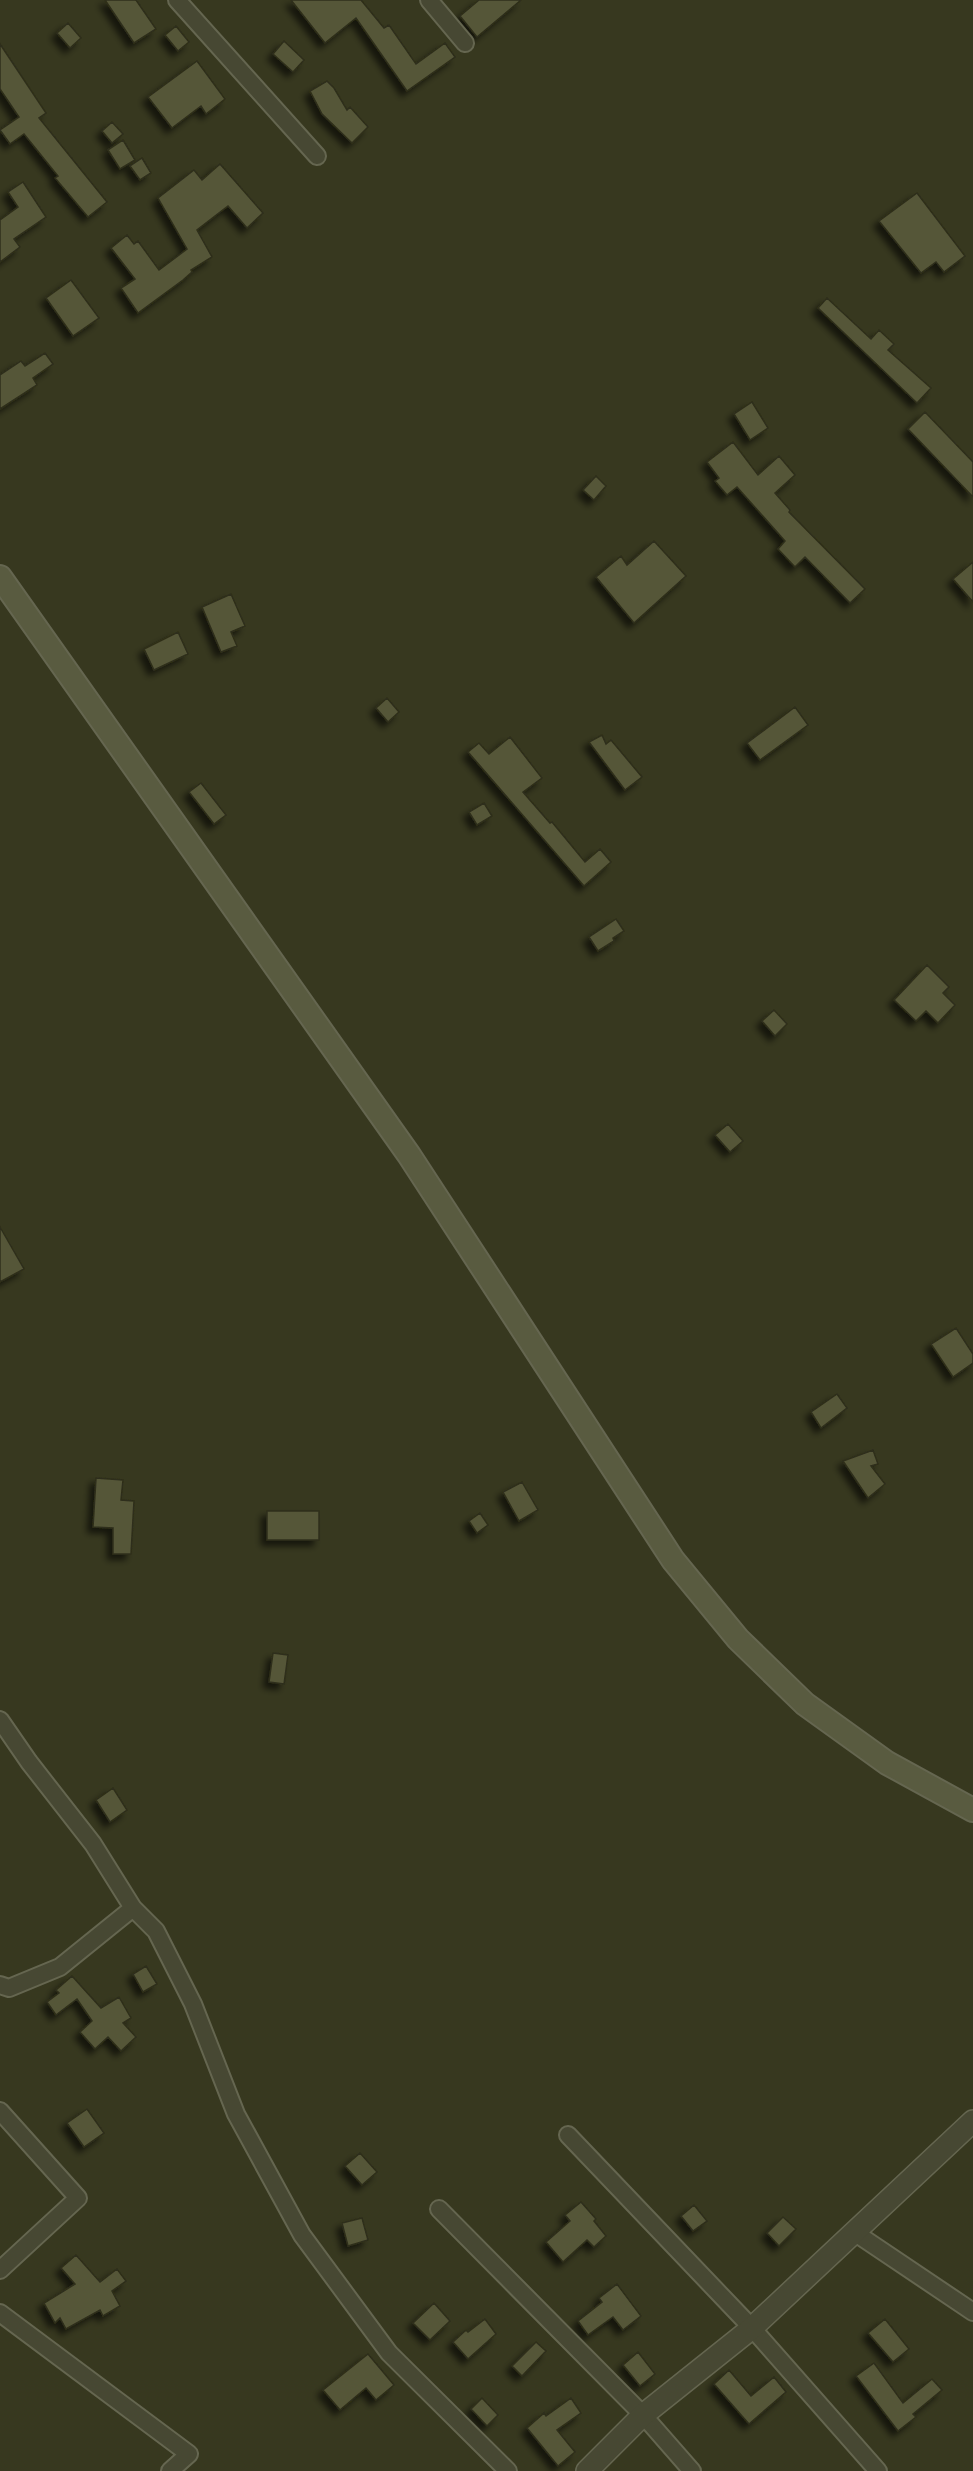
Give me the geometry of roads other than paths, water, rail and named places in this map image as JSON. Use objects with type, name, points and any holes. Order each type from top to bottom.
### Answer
[{"type":"main road","points":[[0,577],[410,1155],[673,1560],[738,1639],[805,1704],[887,1763],[973,1810]]},
{"type":"street","points":[[177,0],[317,156]]},
{"type":"street","points":[[429,0],[465,43]]},
{"type":"street","points":[[0,1720],[29,1762],[93,1844],[133,1908],[156,1930],[193,2004],[236,2114],[302,2235],[389,2353],[508,2471]]},
{"type":"street","points":[[0,1985],[9,1988],[60,1967],[133,1908]]},
{"type":"street","points":[[0,2111],[78,2198],[0,2270]]},
{"type":"street","points":[[586,2471],[643,2415],[752,2328],[973,2121]]},
{"type":"street","points":[[568,2135],[752,2328],[878,2471]]},
{"type":"street","points":[[438,2209],[643,2415],[692,2471]]},
{"type":"street","points":[[854,2232],[973,2312]]},
{"type":"street","points":[[0,2313],[189,2454],[170,2471]]}]
